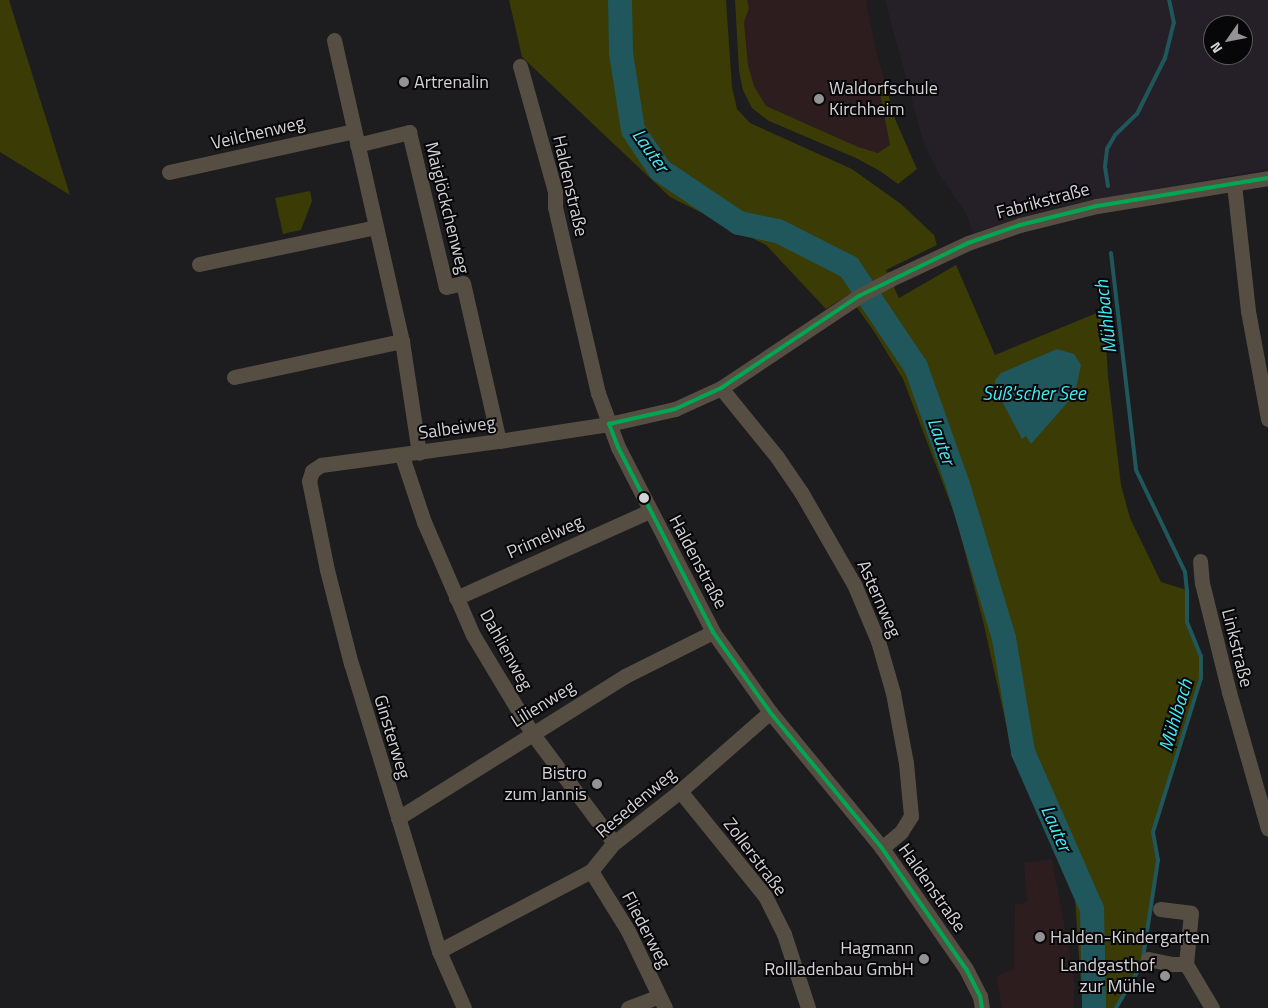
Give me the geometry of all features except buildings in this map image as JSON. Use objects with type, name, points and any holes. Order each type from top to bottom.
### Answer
[{"type":"street","points":[[334,40],[402,341],[419,452]]},
{"type":"street","name":"Haldenstraße","points":[[520,66],[555,191],[555,207],[598,393],[618,447],[713,632],[770,712],[882,848],[966,969],[980,996],[982,1008]]},
{"type":"street","name":"Maiglöckchenweg","points":[[356,138],[409,132],[446,286],[463,283],[499,442]]},
{"type":"street","name":"Veilchenweg","points":[[169,172],[356,138]]},
{"type":"street","name":"Fabrikstraße","points":[[721,388],[843,307],[891,279],[962,246],[1020,225],[1097,206],[1268,178]]},
{"type":"street","points":[[1234,184],[1248,311],[1268,419]]},
{"type":"street","points":[[200,264],[376,227]]},
{"type":"street","points":[[234,377],[402,341]]},
{"type":"street","points":[[609,424],[675,409],[721,388]]},
{"type":"street","name":"Asternweg","points":[[721,388],[777,457],[806,500],[854,584],[878,641],[893,693],[906,763],[911,816],[902,832],[882,848]]},
{"type":"street","name":"Salbeiweg","points":[[312,471],[321,465],[402,456],[609,424]]},
{"type":"street","name":"Dahlienweg","points":[[402,456],[424,522],[474,635],[532,733],[614,843]]},
{"type":"street","name":"Ginsterweg","points":[[312,471],[309,481],[326,570],[351,664],[439,951],[464,1008]]},
{"type":"street","name":"Primelweg","points":[[456,598],[650,511]]},
{"type":"street","name":"Linkstraße","points":[[1200,561],[1202,583],[1224,674],[1268,829]]},
{"type":"street","name":"Lilienweg","points":[[398,818],[625,676],[713,632]]},
{"type":"street","name":"Resedenweg","points":[[439,951],[591,871],[614,843],[680,791],[770,712]]},
{"type":"street","name":"Zollerstraße","points":[[680,791],[765,896],[784,934],[808,1008]]},
{"type":"street","name":"Fliederweg","points":[[591,871],[628,931],[662,1002]]},
{"type":"street","points":[[1160,909],[1191,912],[1186,964],[1212,1008]]},
{"type":"street","points":[[1148,959],[1186,964]]},
{"type":"street","points":[[628,1008],[662,1002]]},
{"type":"shaded area","points":[[0,0],[9,0],[70,195],[0,152]]},
{"type":"shaded area","points":[[509,0],[726,0],[732,87],[737,109],[750,123],[852,169],[901,204],[934,235],[937,245],[886,270],[899,298],[956,265],[995,355],[1104,310],[1108,376],[1121,485],[1130,518],[1161,582],[1187,590],[1187,622],[1201,656],[1201,679],[1153,832],[1158,860],[1142,964],[1116,1008],[1092,1008],[1081,985],[1075,899],[1050,835],[1013,755],[983,621],[956,518],[903,379],[875,333],[848,295],[826,309],[766,245],[670,197],[522,57]]},
{"type":"shaded area","name":"Waldorfschule Kirchheim","points":[[735,0],[866,0],[875,46],[895,119],[917,169],[898,184],[880,171],[856,158],[769,121],[752,108],[743,90],[739,71]]},
{"type":"shaded area","points":[[735,0],[747,0],[749,8],[744,22],[748,65],[754,86],[766,106],[858,147],[878,153],[890,145],[878,83],[885,82],[895,119],[917,169],[898,184],[880,171],[856,158],[769,121],[752,108],[743,90],[739,71]]},
{"type":"shaded area","points":[[885,0],[1268,0],[1268,169],[1051,208],[973,233],[966,213],[941,177],[923,141]]},
{"type":"shaded area","points":[[310,191],[312,201],[301,230],[283,234],[275,198]]},
{"type":"shaded area","name":"Halden-Kindergarten","points":[[1052,859],[1075,983],[1073,1008],[1002,1008],[996,976],[1014,969],[1015,905],[1027,902],[1024,863]]},
{"type":"water","name":"Süß'scher See","points":[[1057,349],[1074,354],[1081,365],[1075,394],[1031,444],[1026,436],[1022,439],[995,388],[995,380],[1001,373]]},
{"type":"waterway","name":"Lauter","points":[[620,0],[621,53],[633,130],[660,170],[739,223],[778,231],[849,267],[916,367],[958,485],[1004,638],[1023,752],[1092,909],[1094,1008]]},
{"type":"waterway","name":"Mühlbach","points":[[1108,186],[1105,166],[1107,149],[1115,135],[1137,114],[1165,58],[1174,23],[1169,0]]},
{"type":"waterway","name":"Mühlbach","points":[[1111,253],[1136,470],[1185,572],[1187,622],[1201,656],[1201,678],[1153,832],[1158,860],[1142,964],[1116,1008]]},
{"type":"transit line","points":[[982,1008],[980,996],[966,969],[882,848],[770,712],[713,632],[618,447],[609,424],[675,409],[721,388],[859,296],[968,243],[1020,225],[1097,206],[1268,178]]},
{"type":"place","name":"Artrenalin","points":[[404,82]]},
{"type":"place","name":"Waldorfschule Kirchheim","points":[[819,99]]},
{"type":"place","name":"Bistro zum Jannis","points":[[597,784]]},
{"type":"place","name":"Halden-Kindergarten","points":[[1040,937]]},
{"type":"place","name":"Hagmann Rollladenbau GmbH","points":[[924,959]]},
{"type":"place","name":"Landgasthof zur Mühle","points":[[1165,976]]}]
